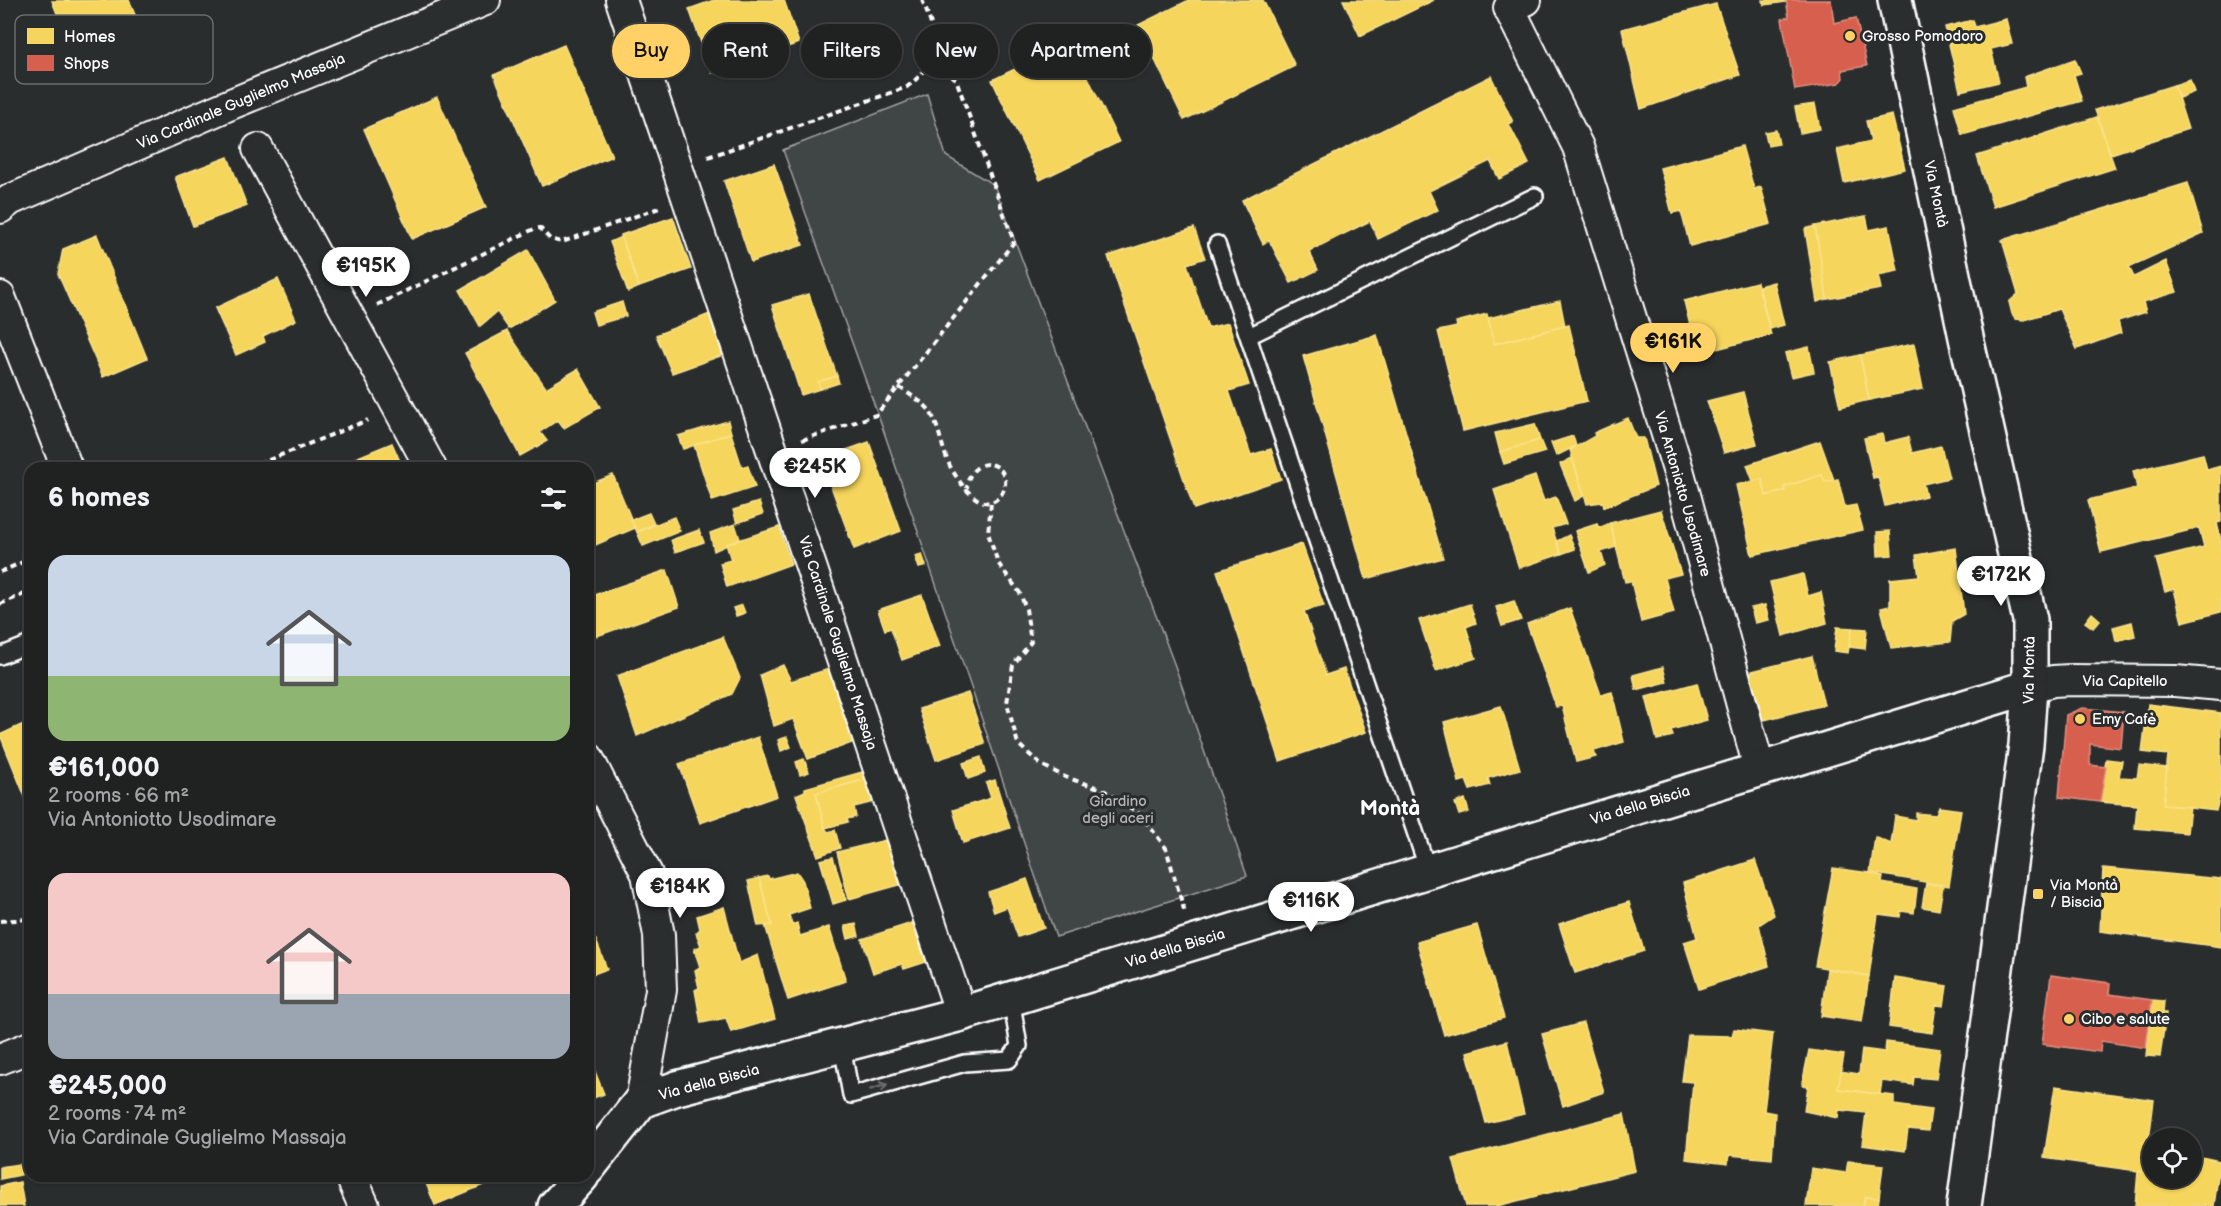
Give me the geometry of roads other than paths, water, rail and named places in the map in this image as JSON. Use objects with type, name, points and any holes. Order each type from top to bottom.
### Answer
[{"type":"street","name":"Via Cardinale Guglielmo Massaja","points":[[0,208],[10,200],[231,104],[485,0]]},
{"type":"street","name":"Via Cardinale Guglielmo Massaja","points":[[621,0],[961,1014]]},
{"type":"street","name":"Via Antoniotto Usodimare","points":[[1526,0],[1509,8],[1578,147],[1679,473],[1759,768]]},
{"type":"street","name":"Via Montà","points":[[1895,0],[1964,330],[2030,620],[2030,687],[2026,745],[1965,1206]]},
{"type":"street","points":[[258,149],[428,462]]},
{"type":"street","points":[[0,297],[65,462]]},
{"type":"street","name":"Via Capitello","points":[[2030,687],[2053,681],[2070,680],[2175,681],[2221,685]]},
{"type":"street","name":"Via della Biscia","points":[[594,1160],[641,1101],[677,1088],[961,1014],[1759,768],[2030,687]]},
{"type":"street","points":[[594,770],[647,874],[659,935],[661,990],[641,1101]]},
{"type":"street","points":[[0,1059],[24,1049]]},
{"type":"street","points":[[354,1182],[364,1206]]},
{"type":"street","points":[[555,1206],[577,1182]]},
{"type":"lane","points":[[1249,336],[1535,196]]},
{"type":"lane","points":[[1217,244],[1428,870]]},
{"type":"lane","points":[[0,656],[24,646]]},
{"type":"lane","points":[[842,1046],[851,1095],[965,1063],[1009,1060],[1019,1046],[1011,998]]},
{"type":"place","name":"Grosso Pomodoro","points":[[1850,36]]},
{"type":"place","name":"Emy Cafè","points":[[2080,719]]},
{"type":"place","name":"Via Montà / Biscia","points":[[2038,894]]},
{"type":"place","name":"Cibo e salute","points":[[2069,1019]]},
{"type":"district","name":"Montà","points":[[1390,808]]},
{"type":"park label","name":"Giardino degli aceri","points":[[1118,810]]}]
